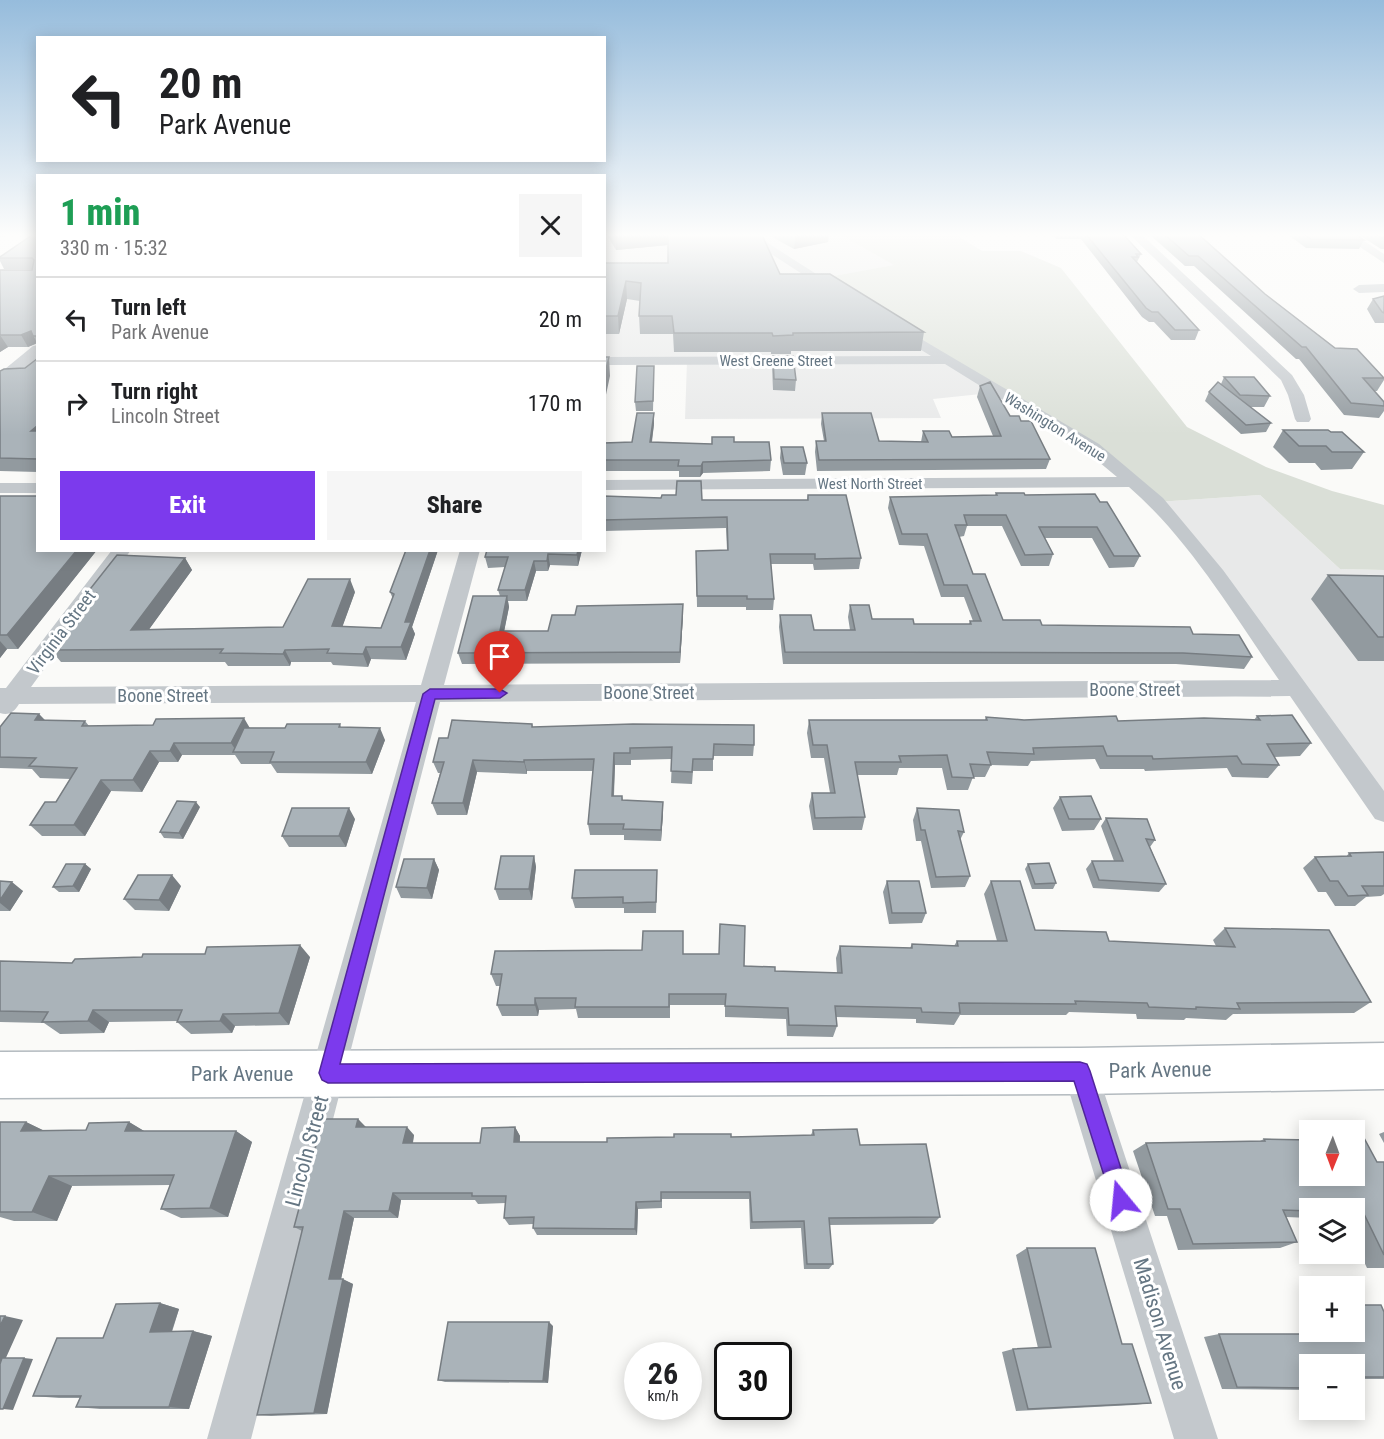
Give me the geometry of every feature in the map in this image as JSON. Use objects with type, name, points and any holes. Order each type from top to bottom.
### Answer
[{"type":"street","points":[[1204,300],[1287,378],[1296,395],[1303,419]]},
{"type":"street","name":"Washington Avenue","points":[[877,316],[1093,448],[1136,482],[1176,523],[1298,688],[1384,811]]},
{"type":"street","points":[[0,381],[36,351]]},
{"type":"street","name":"West Greene Street","points":[[606,361],[947,360]]},
{"type":"street","points":[[0,363],[36,363]]},
{"type":"street","name":"West North Street","points":[[606,485],[1136,482]]},
{"type":"street","points":[[0,488],[36,488]]},
{"type":"street","name":"Virginia Street","points":[[4,702],[120,552]]},
{"type":"street","name":"Lincoln Street","points":[[230,1439],[469,552]]},
{"type":"street","name":"Boone Street","points":[[4,702],[430,694],[1298,688]]},
{"type":"street","name":"Park Avenue","points":[[0,1076],[1080,1071],[1384,1066]]},
{"type":"street","name":"Madison Avenue","points":[[1080,1071],[1196,1439]]},
{"type":"shaded area","points":[[606,300],[852,300],[1000,392],[933,399],[941,418],[685,419],[687,361],[606,361]]},
{"type":"shaded area","points":[[850,300],[1086,300],[1187,427],[1266,467],[1332,491],[1384,505],[1384,570],[1340,569],[1260,495],[1157,502],[1136,482]]},
{"type":"shaded area","points":[[1260,495],[1340,569],[1384,570],[1384,811],[1157,502]]},
{"type":"building","points":[[0,300],[36,300],[36,336],[33,336],[31,331],[21,335],[0,335]]},
{"type":"building","points":[[606,300],[622,300],[618,316],[606,316]]},
{"type":"building","points":[[640,300],[872,300],[924,332],[793,333],[793,335],[773,336],[772,333],[674,333],[672,316],[639,316]]},
{"type":"building","points":[[1140,300],[1172,300],[1199,330],[1175,330],[1158,312],[1152,312]]},
{"type":"building","points":[[1248,300],[1273,300],[1335,348],[1357,349],[1384,378],[1363,378],[1384,402],[1384,406],[1351,403],[1306,347],[1302,347]]},
{"type":"building","points":[[1374,300],[1384,300],[1384,313]]},
{"type":"building","points":[[773,356],[793,356],[796,380],[774,379]]},
{"type":"building","points":[[36,360],[36,427],[31,431],[36,431],[36,459],[0,458],[0,371],[25,368]]},
{"type":"building","points":[[637,366],[654,366],[653,401],[635,402]]},
{"type":"building","points":[[1224,377],[1254,377],[1270,396],[1240,395]]},
{"type":"building","points":[[990,382],[1010,416],[1019,416],[1021,421],[1031,421],[1050,459],[819,460],[816,441],[826,441],[822,413],[871,413],[879,441],[928,442],[923,431],[949,431],[952,437],[1001,436],[980,386]]},
{"type":"building","points":[[1218,382],[1271,423],[1246,425],[1209,392]]},
{"type":"building","points":[[637,413],[654,413],[650,442],[712,444],[712,437],[734,437],[734,442],[769,442],[771,460],[703,462],[701,466],[678,466],[679,460],[606,460],[606,443],[632,442]]},
{"type":"building","points":[[1283,430],[1342,432],[1364,452],[1332,452],[1326,446],[1299,446]]},
{"type":"building","points":[[781,447],[803,447],[807,463],[784,463]]},
{"type":"building","points":[[677,481],[701,481],[702,500],[808,500],[808,495],[846,495],[861,558],[815,559],[815,554],[770,554],[774,599],[747,599],[747,596],[697,596],[696,551],[728,550],[727,517],[606,520],[606,496],[661,498],[662,495],[676,495]]},
{"type":"building","points":[[996,493],[1095,494],[1100,502],[1107,502],[1140,556],[1114,556],[1097,527],[1039,527],[1053,554],[1025,555],[1006,515],[964,515],[967,525],[955,525],[973,574],[985,574],[1003,620],[1040,620],[1042,625],[1190,627],[1193,634],[1239,635],[1252,657],[1183,653],[785,652],[780,615],[811,615],[814,630],[855,630],[850,605],[869,605],[872,619],[913,619],[914,624],[971,624],[970,621],[981,621],[967,585],[944,585],[927,534],[902,534],[890,497],[997,495]]},
{"type":"building","points":[[0,496],[36,496],[36,552],[75,552],[7,635],[0,635]]},
{"type":"building","points":[[405,552],[429,552],[405,622],[411,622],[401,647],[366,647],[363,654],[327,653],[329,649],[285,650],[283,654],[220,653],[223,649],[51,650],[96,593],[87,593],[117,555],[185,558],[131,630],[283,627],[308,579],[350,579],[332,626],[381,628],[394,594],[390,592]]},
{"type":"building","points":[[486,552],[578,552],[577,555],[548,554],[547,561],[534,561],[525,590],[498,590],[508,557],[485,557]]},
{"type":"building","points":[[1328,575],[1384,576],[1384,637],[1378,637]]},
{"type":"building","points":[[473,596],[507,596],[500,631],[548,631],[552,615],[575,615],[577,606],[683,604],[680,652],[458,653]]},
{"type":"building","points":[[11,713],[39,714],[35,720],[85,721],[82,726],[153,725],[156,719],[244,718],[231,743],[174,743],[170,751],[150,751],[133,780],[101,780],[74,825],[30,825],[45,802],[56,802],[77,768],[29,766],[36,758],[0,757],[0,727]]},
{"type":"building","points":[[1292,715],[1311,743],[1267,744],[1279,765],[1242,764],[1237,756],[1153,759],[1152,756],[1107,756],[1103,746],[1033,748],[1034,754],[987,752],[991,765],[970,764],[974,778],[952,777],[947,755],[899,756],[901,762],[855,762],[865,817],[815,818],[812,793],[835,793],[827,745],[813,745],[809,720],[987,720],[986,717],[1024,720],[1116,716],[1118,721],[1204,718],[1260,720],[1257,716]]},
{"type":"building","points":[[452,720],[532,724],[532,727],[633,724],[754,725],[754,745],[714,744],[713,759],[693,759],[692,772],[671,771],[672,747],[630,748],[630,753],[614,753],[612,796],[622,796],[622,800],[663,802],[661,830],[623,829],[624,824],[588,824],[594,759],[524,760],[524,762],[473,760],[463,803],[432,803],[444,762],[433,762],[439,738],[448,738]]},
{"type":"building","points":[[287,724],[340,724],[339,727],[380,728],[366,762],[270,762],[274,752],[233,752],[244,728],[285,728]]},
{"type":"building","points":[[1091,796],[1101,819],[1069,819],[1060,797]]},
{"type":"building","points":[[177,801],[196,802],[179,833],[160,832]]},
{"type":"building","points":[[292,808],[349,808],[339,836],[282,836]]},
{"type":"building","points":[[917,808],[959,810],[964,832],[958,831],[970,876],[936,877],[925,830],[921,830]]},
{"type":"building","points":[[1106,818],[1147,819],[1155,840],[1146,839],[1166,884],[1099,880],[1092,861],[1123,861]]},
{"type":"building","points":[[1384,852],[1384,886],[1362,886],[1368,895],[1348,896],[1338,881],[1330,881],[1315,857],[1351,856],[1349,853]]},
{"type":"building","points":[[501,856],[534,856],[529,889],[495,889]]},
{"type":"building","points":[[404,859],[434,859],[427,888],[396,887]]},
{"type":"building","points":[[1049,863],[1056,883],[1035,884],[1028,864]]},
{"type":"building","points":[[66,864],[85,864],[73,886],[53,887]]},
{"type":"building","points":[[575,870],[657,870],[656,902],[623,903],[623,897],[572,898]]},
{"type":"building","points":[[138,875],[172,875],[159,900],[124,899]]},
{"type":"building","points":[[0,881],[12,882],[0,900]]},
{"type":"building","points":[[887,881],[919,881],[926,913],[892,913]]},
{"type":"building","points":[[991,881],[1020,881],[1035,930],[1106,932],[1109,941],[1235,947],[1225,928],[1329,930],[1371,1002],[1237,1003],[1240,1009],[1149,1007],[1147,1003],[1075,1001],[1076,1004],[959,1003],[960,1013],[922,1012],[921,1008],[835,1006],[837,1026],[789,1025],[788,1008],[725,1006],[726,994],[669,994],[669,1007],[575,1007],[576,998],[535,998],[535,1005],[497,1005],[502,974],[491,974],[495,951],[642,950],[643,931],[683,931],[683,954],[719,954],[720,924],[745,926],[744,966],[775,967],[775,971],[842,973],[840,946],[912,948],[912,944],[958,946],[957,941],[1007,941]]},
{"type":"building","points":[[300,945],[279,1013],[223,1014],[220,1021],[177,1022],[182,1010],[93,1010],[88,1021],[42,1022],[48,1012],[0,1011],[0,961],[72,963],[75,959],[142,957],[143,954],[205,954],[207,947]]},
{"type":"building","points":[[323,1119],[358,1119],[356,1127],[407,1127],[403,1143],[480,1143],[482,1128],[515,1127],[514,1142],[607,1142],[607,1138],[674,1137],[674,1134],[731,1134],[731,1137],[814,1135],[813,1130],[857,1129],[860,1145],[926,1144],[940,1217],[829,1218],[833,1264],[807,1264],[804,1221],[752,1222],[750,1192],[661,1192],[661,1201],[636,1202],[635,1229],[533,1228],[534,1217],[504,1218],[506,1196],[472,1196],[472,1193],[393,1193],[389,1211],[344,1211],[329,1279],[343,1279],[314,1413],[257,1415],[303,1227],[294,1227]]},
{"type":"building","points":[[0,1122],[26,1122],[21,1131],[86,1130],[89,1123],[129,1122],[125,1131],[236,1131],[210,1208],[161,1209],[174,1175],[49,1176],[32,1212],[0,1212]]},
{"type":"building","points":[[1264,1139],[1299,1140],[1299,1186],[1365,1186],[1365,1140],[1377,1162],[1384,1162],[1384,1255],[1365,1216],[1365,1198],[1299,1198],[1299,1211],[1283,1210],[1297,1242],[1193,1244],[1180,1209],[1168,1209],[1146,1143],[1265,1141]]},
{"type":"building","points":[[1027,1248],[1095,1248],[1122,1344],[1132,1344],[1151,1403],[1028,1409],[1013,1349],[1051,1347]]},
{"type":"building","points":[[160,1303],[150,1332],[193,1331],[169,1407],[76,1407],[81,1396],[33,1396],[57,1338],[103,1338],[116,1304]]},
{"type":"building","points":[[1365,1305],[1381,1305],[1384,1312],[1384,1377],[1365,1377],[1365,1354],[1299,1354],[1299,1388],[1237,1387],[1219,1334],[1299,1334],[1299,1342],[1365,1342]]},
{"type":"building","points":[[0,1316],[5,1316],[0,1326]]},
{"type":"building","points":[[448,1322],[549,1322],[543,1381],[438,1380]]},
{"type":"building","points":[[2,1358],[24,1358],[3,1409],[0,1409],[0,1364]]},
{"type":"route","points":[[500,693],[430,694],[328,1073],[1080,1071],[1121,1200]]}]
